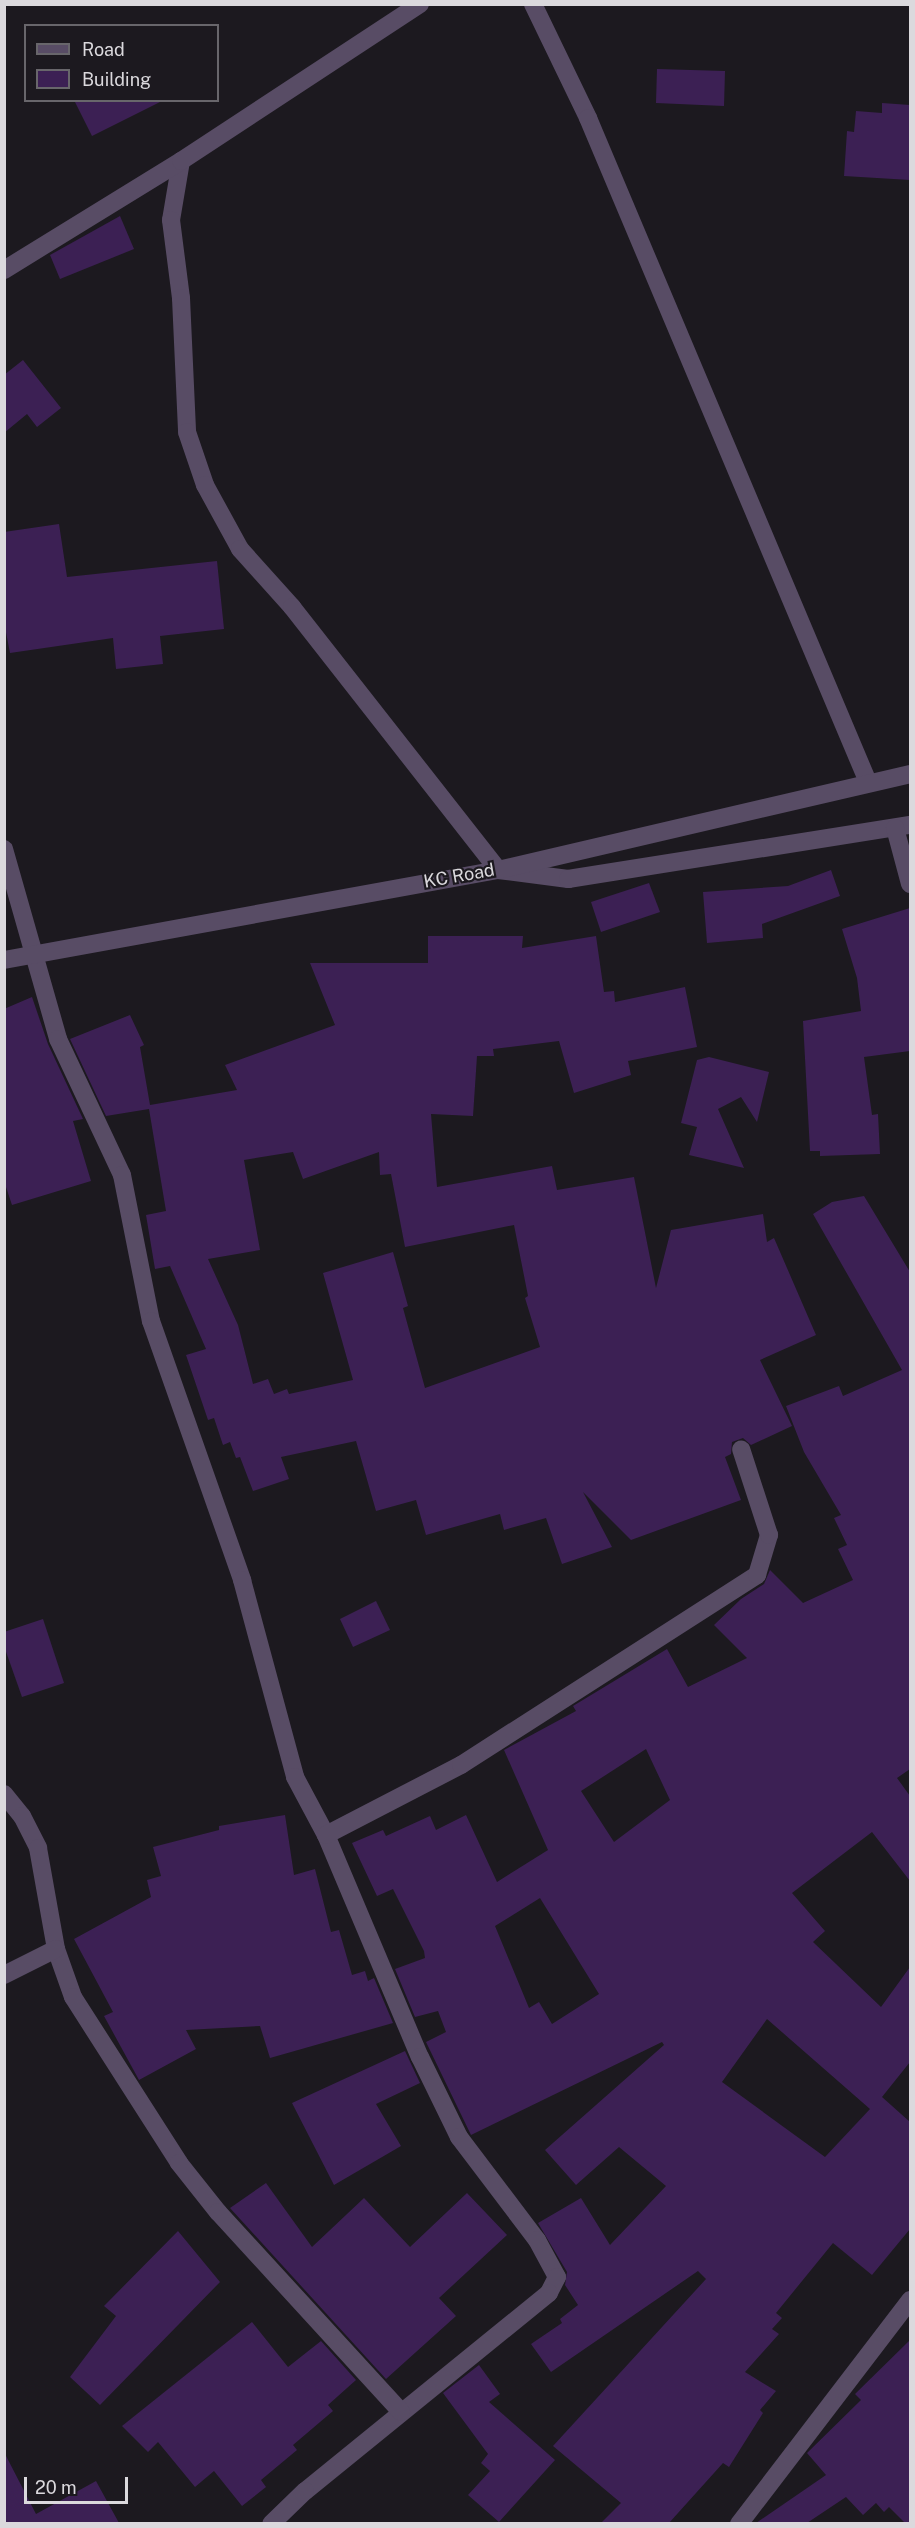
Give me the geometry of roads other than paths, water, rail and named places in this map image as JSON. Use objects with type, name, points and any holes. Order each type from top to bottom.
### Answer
[{"type":"street","points":[[4,270],[181,161],[420,4]]},
{"type":"street","points":[[533,4],[588,118],[868,782]]},
{"type":"street","points":[[181,161],[171,220],[182,298],[187,432],[205,485],[240,549],[292,607],[498,870],[568,879],[903,826],[910,884]]},
{"type":"street","name":"KC Road","points":[[4,960],[498,870],[910,774]]},
{"type":"street","points":[[4,849],[58,1040],[122,1175],[151,1321],[242,1580],[295,1777],[326,1835],[420,2057],[459,2138],[537,2240],[557,2277],[549,2293],[401,2412],[271,2523]]},
{"type":"street","points":[[326,1835],[461,1765],[757,1575],[770,1535],[741,1449]]},
{"type":"street","points":[[4,1794],[22,1816],[38,1848],[56,1949],[73,1997],[179,2163],[218,2212],[401,2412]]},
{"type":"street","points":[[4,1975],[56,1949]]},
{"type":"street","points":[[739,2523],[910,2300]]}]
